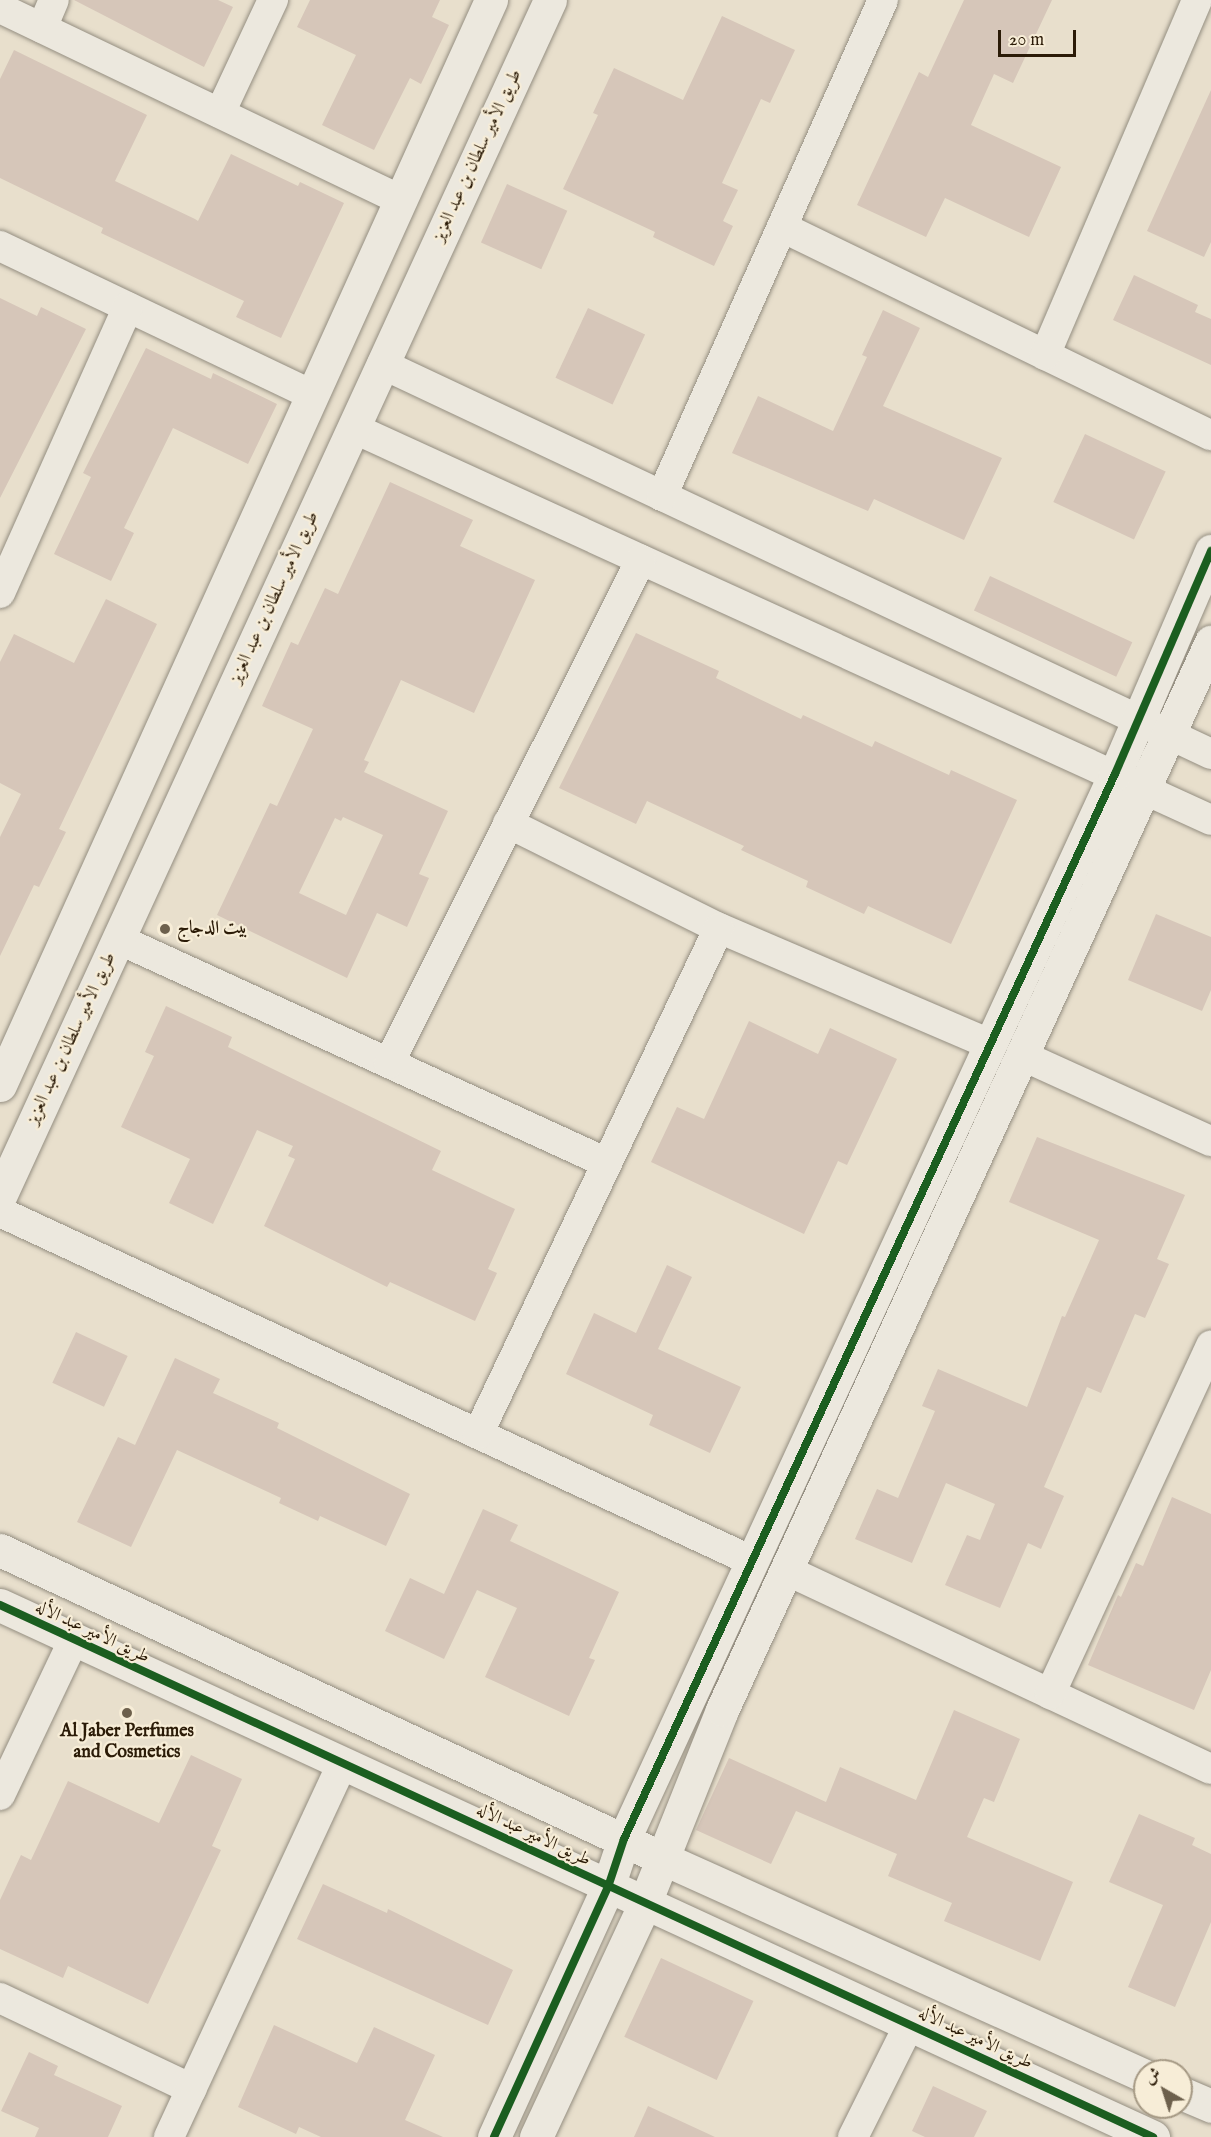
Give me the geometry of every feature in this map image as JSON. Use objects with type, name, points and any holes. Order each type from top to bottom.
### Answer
[{"type":"street","points":[[42,28],[54,0]]},
{"type":"street","points":[[220,113],[273,0]]},
{"type":"street","points":[[0,1082],[491,0]]},
{"type":"street","name":"طريق الأمير سلطان بن عبد العزيز","points":[[0,1196],[550,0]]},
{"type":"street","points":[[662,496],[883,0]]},
{"type":"street","points":[[1045,355],[1197,0]]},
{"type":"street","points":[[0,8],[401,200]]},
{"type":"street","points":[[782,227],[1211,435]]},
{"type":"street","points":[[0,246],[312,395]]},
{"type":"street","points":[[0,593],[128,307]]},
{"type":"street","points":[[382,364],[1211,754]]},
{"type":"street","points":[[353,428],[1115,774],[1211,820]]},
{"type":"street","points":[[494,2137],[608,1887],[624,1839],[1115,774],[1211,551]]},
{"type":"street","points":[[389,1063],[641,559]]},
{"type":"street","points":[[536,2137],[644,1905],[722,1710],[1021,1055],[1171,736],[1211,642]]},
{"type":"street","points":[[508,823],[719,928],[990,1044]]},
{"type":"street","points":[[478,1434],[719,928]]},
{"type":"street","points":[[118,939],[607,1163]]},
{"type":"street","points":[[1021,1055],[1211,1141]]},
{"type":"street","points":[[0,1212],[752,1561]]},
{"type":"street","points":[[1050,1694],[1211,1345]]},
{"type":"street","name":"طريق الأمير عبد الأله","points":[[0,1550],[664,1859],[1133,2071]]},
{"type":"street","points":[[786,1570],[1211,1768]]},
{"type":"street","name":"طريق الأمير عبد الأله","points":[[0,1605],[73,1641],[644,1905],[1154,2137]]},
{"type":"street","points":[[0,1795],[73,1641]]},
{"type":"street","points":[[170,2137],[342,1765]]},
{"type":"street","points":[[0,1998],[192,2089]]},
{"type":"street","points":[[853,2137],[909,2025]]},
{"type":"building","points":[[74,0],[218,0],[233,7],[204,67]]},
{"type":"building","points":[[310,0],[440,0],[432,17],[449,25],[421,84],[410,78],[374,150],[322,125],[356,55],[297,27]]},
{"type":"building","points":[[964,0],[1052,0],[1013,83],[994,74],[971,125],[1061,167],[1029,237],[945,198],[926,237],[857,205],[919,72],[928,77]]},
{"type":"building","points":[[722,16],[795,50],[770,103],[761,99],[722,183],[738,190],[723,221],[733,226],[714,266],[653,237],[655,232],[563,189],[598,115],[593,113],[614,68],[683,100]]},
{"type":"building","points":[[14,50],[147,115],[115,181],[198,221],[231,154],[298,186],[300,182],[344,203],[281,338],[236,317],[244,301],[101,233],[103,228],[0,178],[0,79]]},
{"type":"building","points":[[1211,90],[1211,242],[1204,257],[1147,231]]},
{"type":"building","points":[[507,184],[567,211],[541,269],[481,242]]},
{"type":"building","points":[[1134,275],[1198,305],[1195,312],[1211,319],[1211,365],[1113,320]]},
{"type":"building","points":[[0,298],[37,316],[41,307],[86,329],[0,498]]},
{"type":"building","points":[[588,308],[645,335],[613,404],[555,378]]},
{"type":"building","points":[[883,310],[920,328],[883,406],[1002,458],[964,540],[874,499],[868,511],[732,453],[758,396],[833,431],[867,357],[862,355]]},
{"type":"building","points":[[146,348],[211,379],[213,373],[277,404],[248,464],[173,428],[124,528],[134,533],[111,581],[54,554],[91,477],[83,473]]},
{"type":"building","points":[[1085,434],[1166,472],[1134,540],[1053,502]]},
{"type":"building","points":[[390,482],[473,520],[460,546],[535,580],[474,713],[401,680],[364,760],[369,762],[364,772],[448,811],[419,874],[429,878],[407,927],[377,913],[347,978],[217,915],[270,803],[277,806],[313,729],[262,706],[291,642],[298,645],[325,588],[338,594]],"holes":[[[343,817],[383,835],[346,915],[299,893],[335,818],[341,821]]]},
{"type":"building","points":[[990,576],[1132,642],[1116,677],[974,610]]},
{"type":"building","points":[[106,599],[157,624],[59,829],[66,832],[39,887],[34,885],[0,956],[0,837],[21,794],[0,783],[0,662],[14,634],[74,663]]},
{"type":"building","points":[[636,633],[719,671],[716,678],[801,719],[803,715],[872,747],[875,741],[949,775],[951,770],[1017,800],[951,944],[868,906],[864,914],[806,887],[808,881],[741,850],[744,846],[647,801],[636,824],[559,788]]},
{"type":"building","points":[[1156,914],[1211,937],[1211,990],[1202,1011],[1128,980]]},
{"type":"building","points":[[166,1006],[232,1037],[228,1047],[441,1151],[432,1170],[515,1209],[488,1269],[497,1273],[475,1321],[390,1282],[387,1287],[264,1226],[295,1159],[288,1156],[293,1146],[257,1130],[213,1224],[169,1203],[190,1159],[121,1127],[154,1056],[145,1052]]},
{"type":"building","points":[[749,1021],[818,1054],[830,1028],[897,1059],[847,1165],[838,1161],[804,1234],[651,1162],[677,1107],[704,1119]]},
{"type":"building","points":[[1037,1137],[1185,1195],[1157,1259],[1169,1264],[1145,1318],[1135,1314],[1101,1393],[1087,1387],[1044,1487],[1064,1496],[1041,1549],[1028,1543],[1000,1608],[945,1585],[967,1535],[980,1540],[995,1504],[946,1483],[912,1563],[855,1539],[877,1489],[898,1498],[935,1411],[922,1406],[938,1369],[1027,1407],[1062,1316],[1065,1317],[1099,1240],[1009,1202]]},
{"type":"building","points":[[667,1265],[692,1277],[658,1349],[741,1387],[710,1453],[649,1425],[653,1415],[566,1374],[594,1313],[636,1333]]},
{"type":"building","points":[[76,1332],[128,1356],[104,1407],[52,1383]]},
{"type":"building","points":[[175,1358],[220,1379],[213,1393],[279,1423],[277,1428],[410,1494],[386,1546],[320,1516],[318,1521],[279,1503],[281,1498],[177,1450],[131,1547],[77,1522],[118,1437],[135,1445]]},
{"type":"building","points":[[1172,1497],[1211,1514],[1211,1670],[1194,1710],[1088,1665],[1118,1595],[1121,1597],[1136,1563],[1143,1566]]},
{"type":"building","points":[[483,1509],[518,1525],[510,1541],[619,1592],[589,1658],[595,1660],[569,1716],[485,1677],[517,1608],[477,1590],[444,1659],[385,1631],[410,1578],[444,1594]]},
{"type":"building","points":[[954,1710],[1020,1739],[994,1802],[984,1798],[967,1837],[1073,1882],[1040,1961],[944,1921],[952,1903],[888,1876],[897,1854],[796,1811],[771,1864],[696,1830],[729,1758],[826,1802],[840,1767],[916,1800]]},
{"type":"building","points":[[191,1755],[242,1779],[212,1846],[221,1850],[148,2004],[68,1966],[63,1978],[0,1949],[0,1900],[21,1855],[31,1860],[68,1781],[159,1823]]},
{"type":"building","points":[[1139,1814],[1195,1838],[1192,1845],[1211,1854],[1211,1922],[1175,2007],[1128,1987],[1163,1905],[1109,1882]]},
{"type":"building","points":[[323,1884],[387,1913],[388,1909],[513,1970],[488,2025],[297,1939]]},
{"type":"building","points":[[661,1958],[753,2001],[717,2080],[624,2037]]},
{"type":"building","points":[[274,2025],[357,2063],[374,2027],[435,2055],[405,2120],[443,2137],[321,2137],[299,2127],[296,2134],[238,2107]]},
{"type":"building","points":[[29,2052],[58,2066],[54,2075],[122,2106],[108,2137],[35,2137],[39,2128],[1,2111]]},
{"type":"building","points":[[933,2086],[987,2111],[974,2137],[925,2137],[912,2131]]},
{"type":"building","points":[[648,2106],[715,2137],[634,2137]]},
{"type":"cycle path","points":[[494,2137],[608,1887],[624,1839],[1115,774],[1211,551]]},
{"type":"cycle path","points":[[0,1605],[1153,2137]]},
{"type":"place","name":"بيت الدجاج","points":[[165,929]]},
{"type":"place","name":"Al Jaber Perfumes and Cosmetics","points":[[127,1713]]}]
